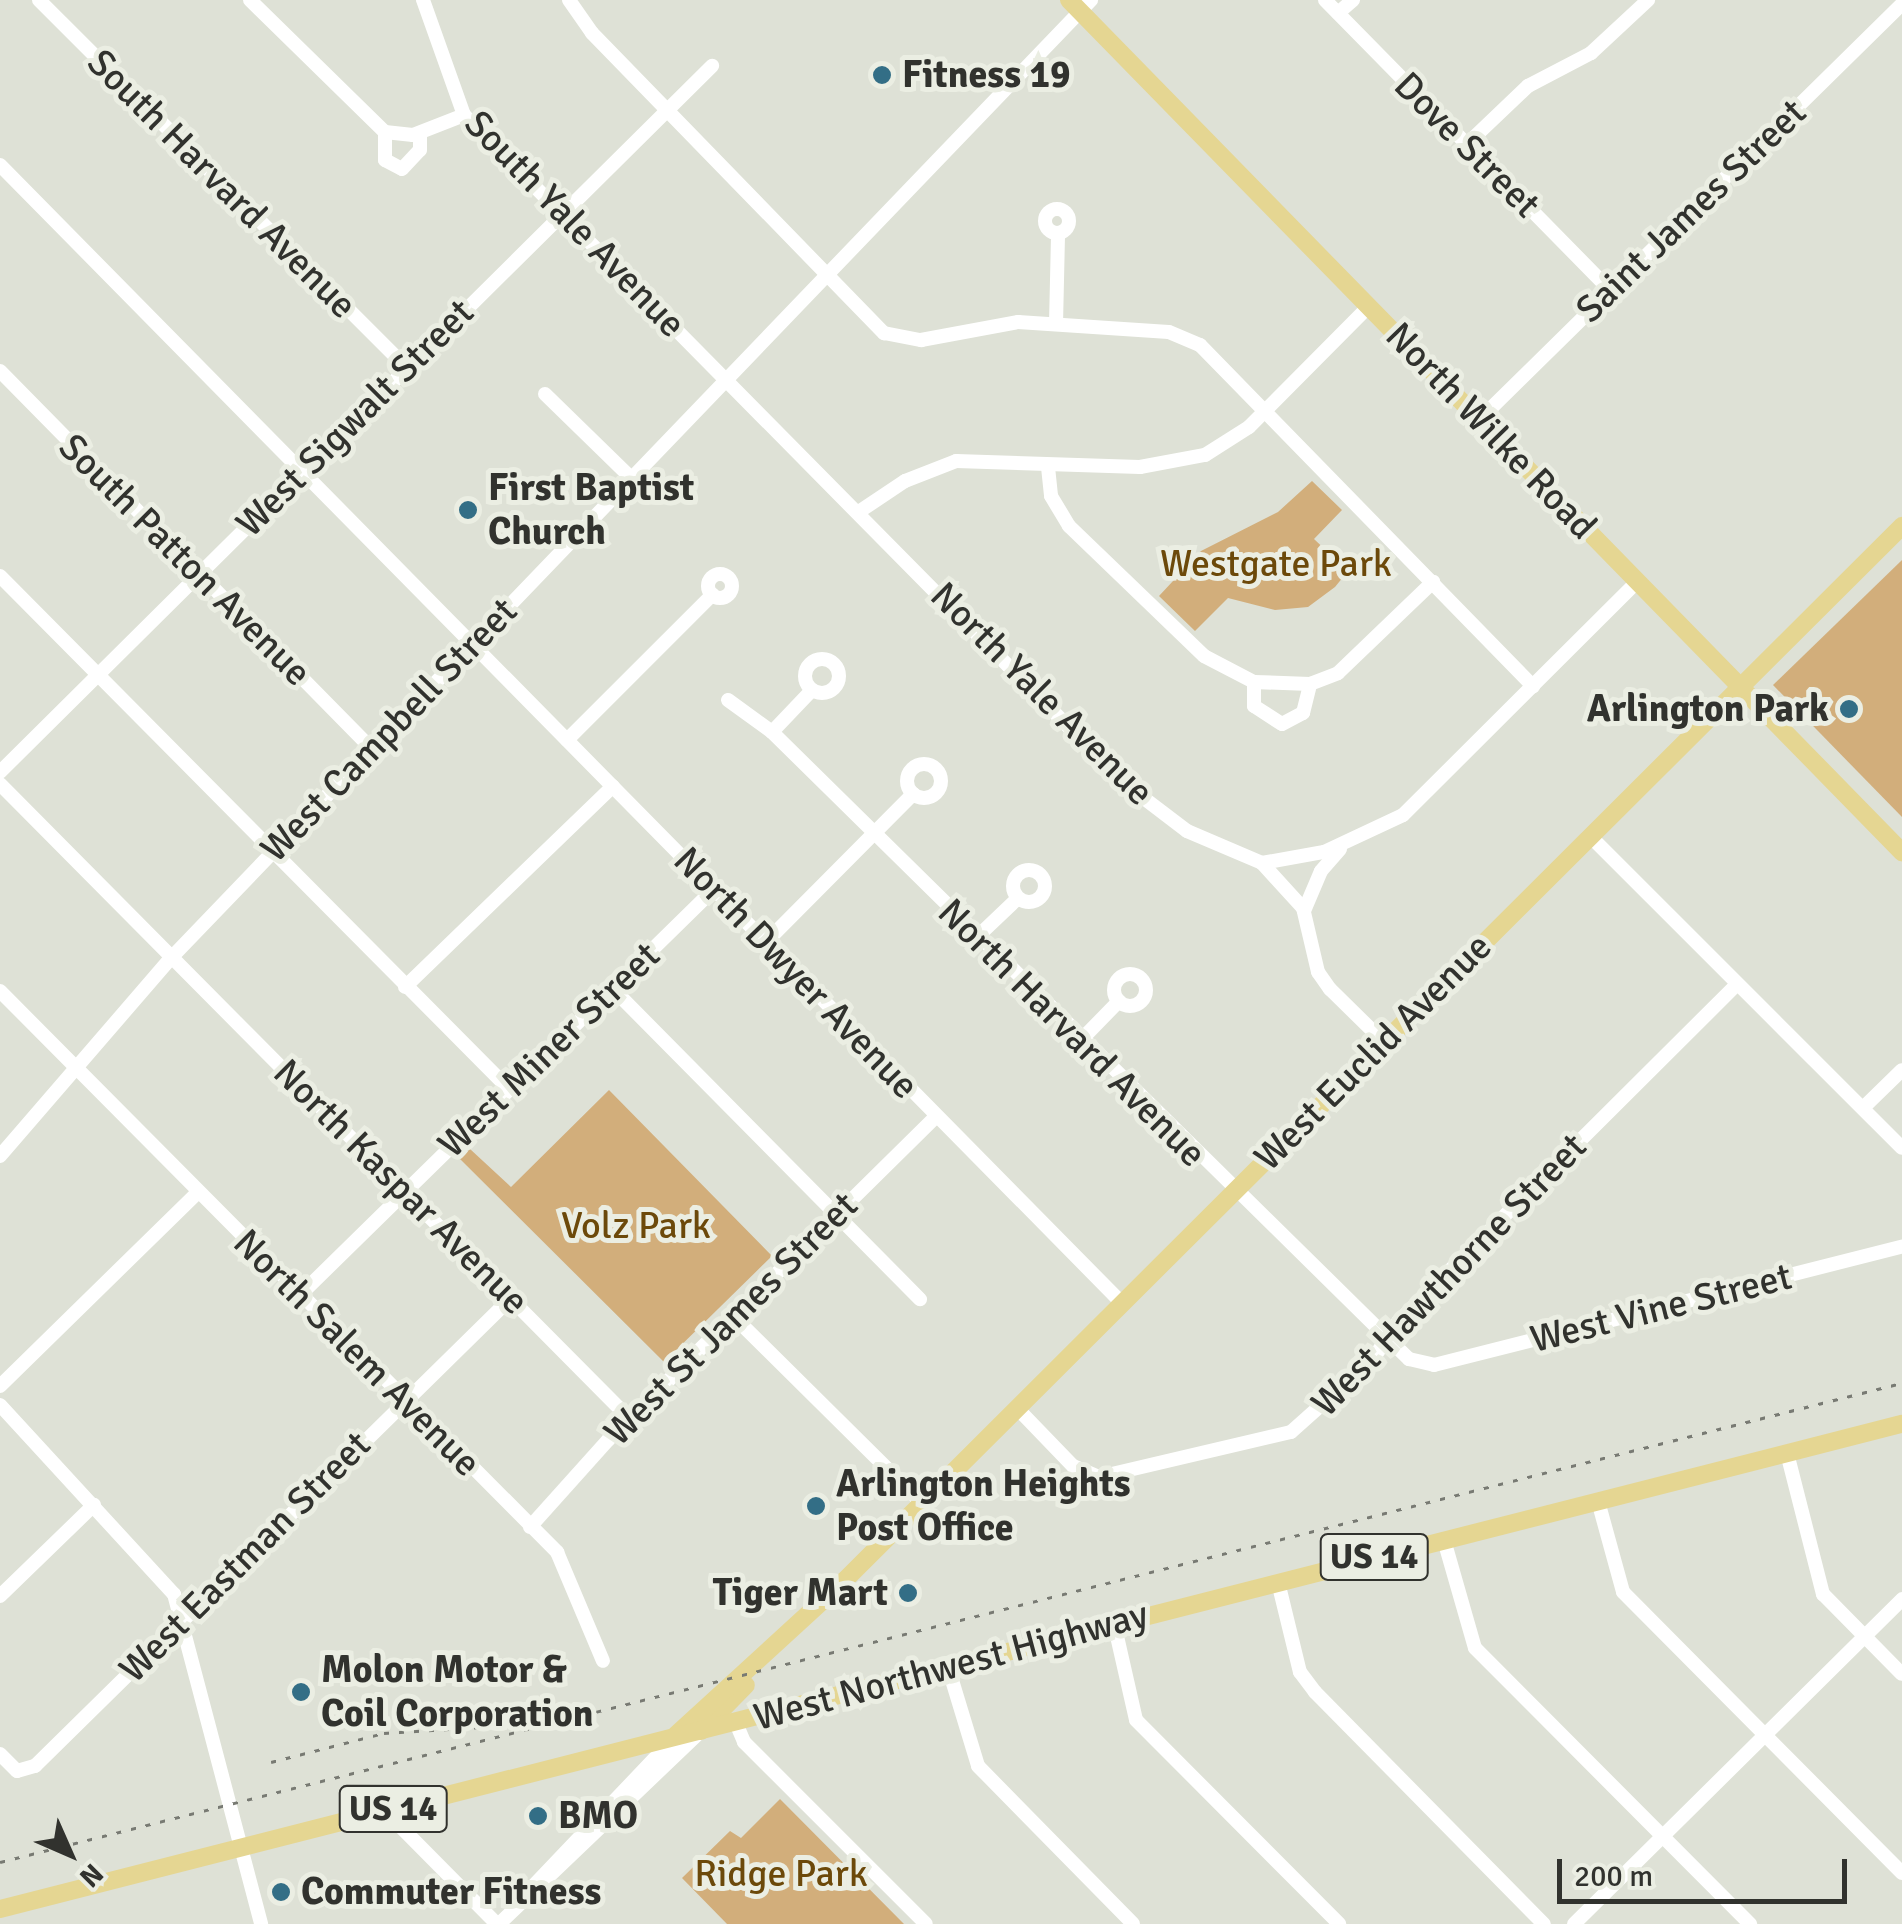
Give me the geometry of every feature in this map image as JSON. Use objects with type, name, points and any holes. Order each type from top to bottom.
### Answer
[{"type":"main road","name":"North Wilke Road","points":[[1080,4],[1902,852]]},
{"type":"main road","name":"West Euclid Avenue","points":[[700,1732],[845,1580],[1902,526]]},
{"type":"main road","name":"West Northwest Highway","points":[[0,1908],[1902,1424]]},
{"type":"main road","name":"West Euclid Avenue","points":[[672,1739],[845,1580]]},
{"type":"main road","points":[[748,1682],[748,1702],[776,1712]]},
{"type":"street","name":"South Harvard Avenue","points":[[39,0],[406,367]]},
{"type":"street","points":[[250,0],[385,132],[420,133],[464,115]]},
{"type":"street","name":"South Yale Avenue","points":[[423,0],[464,115],[726,380]]},
{"type":"street","points":[[570,0],[592,34],[870,323],[902,340],[1018,322],[1184,338],[1268,408],[1533,686]]},
{"type":"street","name":"Dove Street","points":[[1325,0],[1610,290]]},
{"type":"street","points":[[1338,13],[1353,0]]},
{"type":"street","points":[[1466,145],[1528,86],[1591,53],[1648,0]]},
{"type":"street","name":"West Campbell Street","points":[[0,1156],[73,1066],[172,957],[726,380],[1080,4]]},
{"type":"street","name":"Saint James Street","points":[[1480,419],[1902,4]]},
{"type":"street","name":"West Sigwalt Street","points":[[0,772],[712,66]]},
{"type":"street","points":[[385,132],[385,160],[402,168],[420,150],[420,133]]},
{"type":"street","name":"North Dwyer Avenue","points":[[0,164],[1122,1304]]},
{"type":"street","points":[[1056,324],[1058,233]]},
{"type":"street","points":[[860,511],[905,482],[956,461],[1140,467],[1204,455],[1268,408],[1369,306]]},
{"type":"street","name":"South Patton Avenue","points":[[0,372],[370,748]]},
{"type":"street","name":"North Yale Avenue","points":[[726,380],[860,511],[1124,782],[1188,831],[1262,863],[1304,911],[1318,972],[1384,1042]]},
{"type":"street","points":[[545,394],[630,478]]},
{"type":"street","points":[[1048,467],[1051,496],[1068,526],[1204,656],[1254,682],[1310,684],[1356,660],[1433,582]]},
{"type":"street","points":[[0,576],[508,1088]]},
{"type":"street","points":[[1262,863],[1348,842],[1403,814],[1638,581]]},
{"type":"street","points":[[568,740],[712,594]]},
{"type":"street","points":[[1254,682],[1254,706],[1270,722],[1282,724],[1303,713],[1310,684]]},
{"type":"street","points":[[772,732],[812,690]]},
{"type":"street","name":"North Harvard Avenue","points":[[728,700],[772,732],[1233,1192],[1386,1340],[1419,1363]]},
{"type":"street","name":"North Kaspar Avenue","points":[[0,784],[629,1418]]},
{"type":"street","points":[[405,987],[613,786]]},
{"type":"street","points":[[766,942],[913,794]]},
{"type":"street","points":[[1590,836],[1902,1148]]},
{"type":"street","points":[[1304,911],[1321,871],[1348,842]]},
{"type":"street","name":"West Miner Street","points":[[299,1296],[714,889]]},
{"type":"street","points":[[976,938],[1018,898]]},
{"type":"street","name":"West Hawthorne Street","points":[[1017,1408],[1074,1466],[1108,1478],[1291,1432],[1737,984]]},
{"type":"street","points":[[612,988],[920,1299]]},
{"type":"street","name":"North Salem Avenue","points":[[0,991],[566,1562],[603,1662]]},
{"type":"street","points":[[1080,1041],[1119,1001]]},
{"type":"street","points":[[1863,1108],[1902,1070]]},
{"type":"street","name":"West St James Street","points":[[530,1527],[629,1418],[936,1116]]},
{"type":"street","points":[[0,1386],[198,1192]]},
{"type":"street","name":"West Vine Street","points":[[1419,1363],[1902,1247]]},
{"type":"street","name":"West Eastman Street","points":[[0,1754],[20,1771],[35,1766],[512,1298]]},
{"type":"street","points":[[734,1317],[922,1503]]},
{"type":"street","points":[[0,1406],[157,1568],[182,1618],[238,1848],[261,1924]]},
{"type":"street","points":[[1787,1453],[1822,1594],[1902,1674]]},
{"type":"street","points":[[1598,1501],[1623,1592],[1902,1873]]},
{"type":"street","points":[[0,1596],[94,1505]]},
{"type":"street","points":[[1444,1540],[1475,1648],[1750,1924]]},
{"type":"street","points":[[1278,1582],[1300,1672],[1315,1692],[1544,1924]]},
{"type":"street","points":[[1574,1924],[1767,1737],[1902,1598]]},
{"type":"street","points":[[1114,1623],[1136,1720],[1339,1924]]},
{"type":"street","points":[[948,1667],[978,1766],[1133,1924]]},
{"type":"street","points":[[736,1723],[744,1742],[926,1924]]},
{"type":"street","name":"West Euclid Avenue","points":[[504,1922],[700,1732]]},
{"type":"street","name":"West Euclid Avenue","points":[[504,1922],[532,1882],[672,1739]]},
{"type":"street","points":[[385,1811],[504,1922]]},
{"type":"green space","name":"Westgate Park","points":[[1312,481],[1342,510],[1314,539],[1348,571],[1335,587],[1308,607],[1275,610],[1228,598],[1195,631],[1159,596],[1201,551],[1278,512]]},
{"type":"green space","name":"Arlington Park","points":[[1902,560],[1902,817],[1773,685]]},
{"type":"green space","name":"Volz Park","points":[[609,1090],[772,1256],[664,1362],[460,1159],[470,1149],[511,1187]]},
{"type":"green space","name":"Ridge Park","points":[[780,1799],[904,1924],[727,1924],[682,1878],[730,1831],[741,1838]]},
{"type":"railway","points":[[0,1862],[1902,1383]]},
{"type":"railway","points":[[271,1762],[384,1733],[498,1726]]},
{"type":"place","name":"Fitness 19","points":[[882,75]]},
{"type":"place","name":"First Baptist Church","points":[[468,510]]},
{"type":"place","name":"Arlington Park","points":[[1849,709]]},
{"type":"place","name":"Arlington Heights Post Office","points":[[816,1506]]},
{"type":"place","name":"Tiger Mart","points":[[908,1593]]},
{"type":"place","name":"Molon Motor & Coil Corporation","points":[[301,1692]]},
{"type":"place","name":"BMO","points":[[538,1816]]},
{"type":"place","name":"Commuter Fitness","points":[[281,1892]]}]
